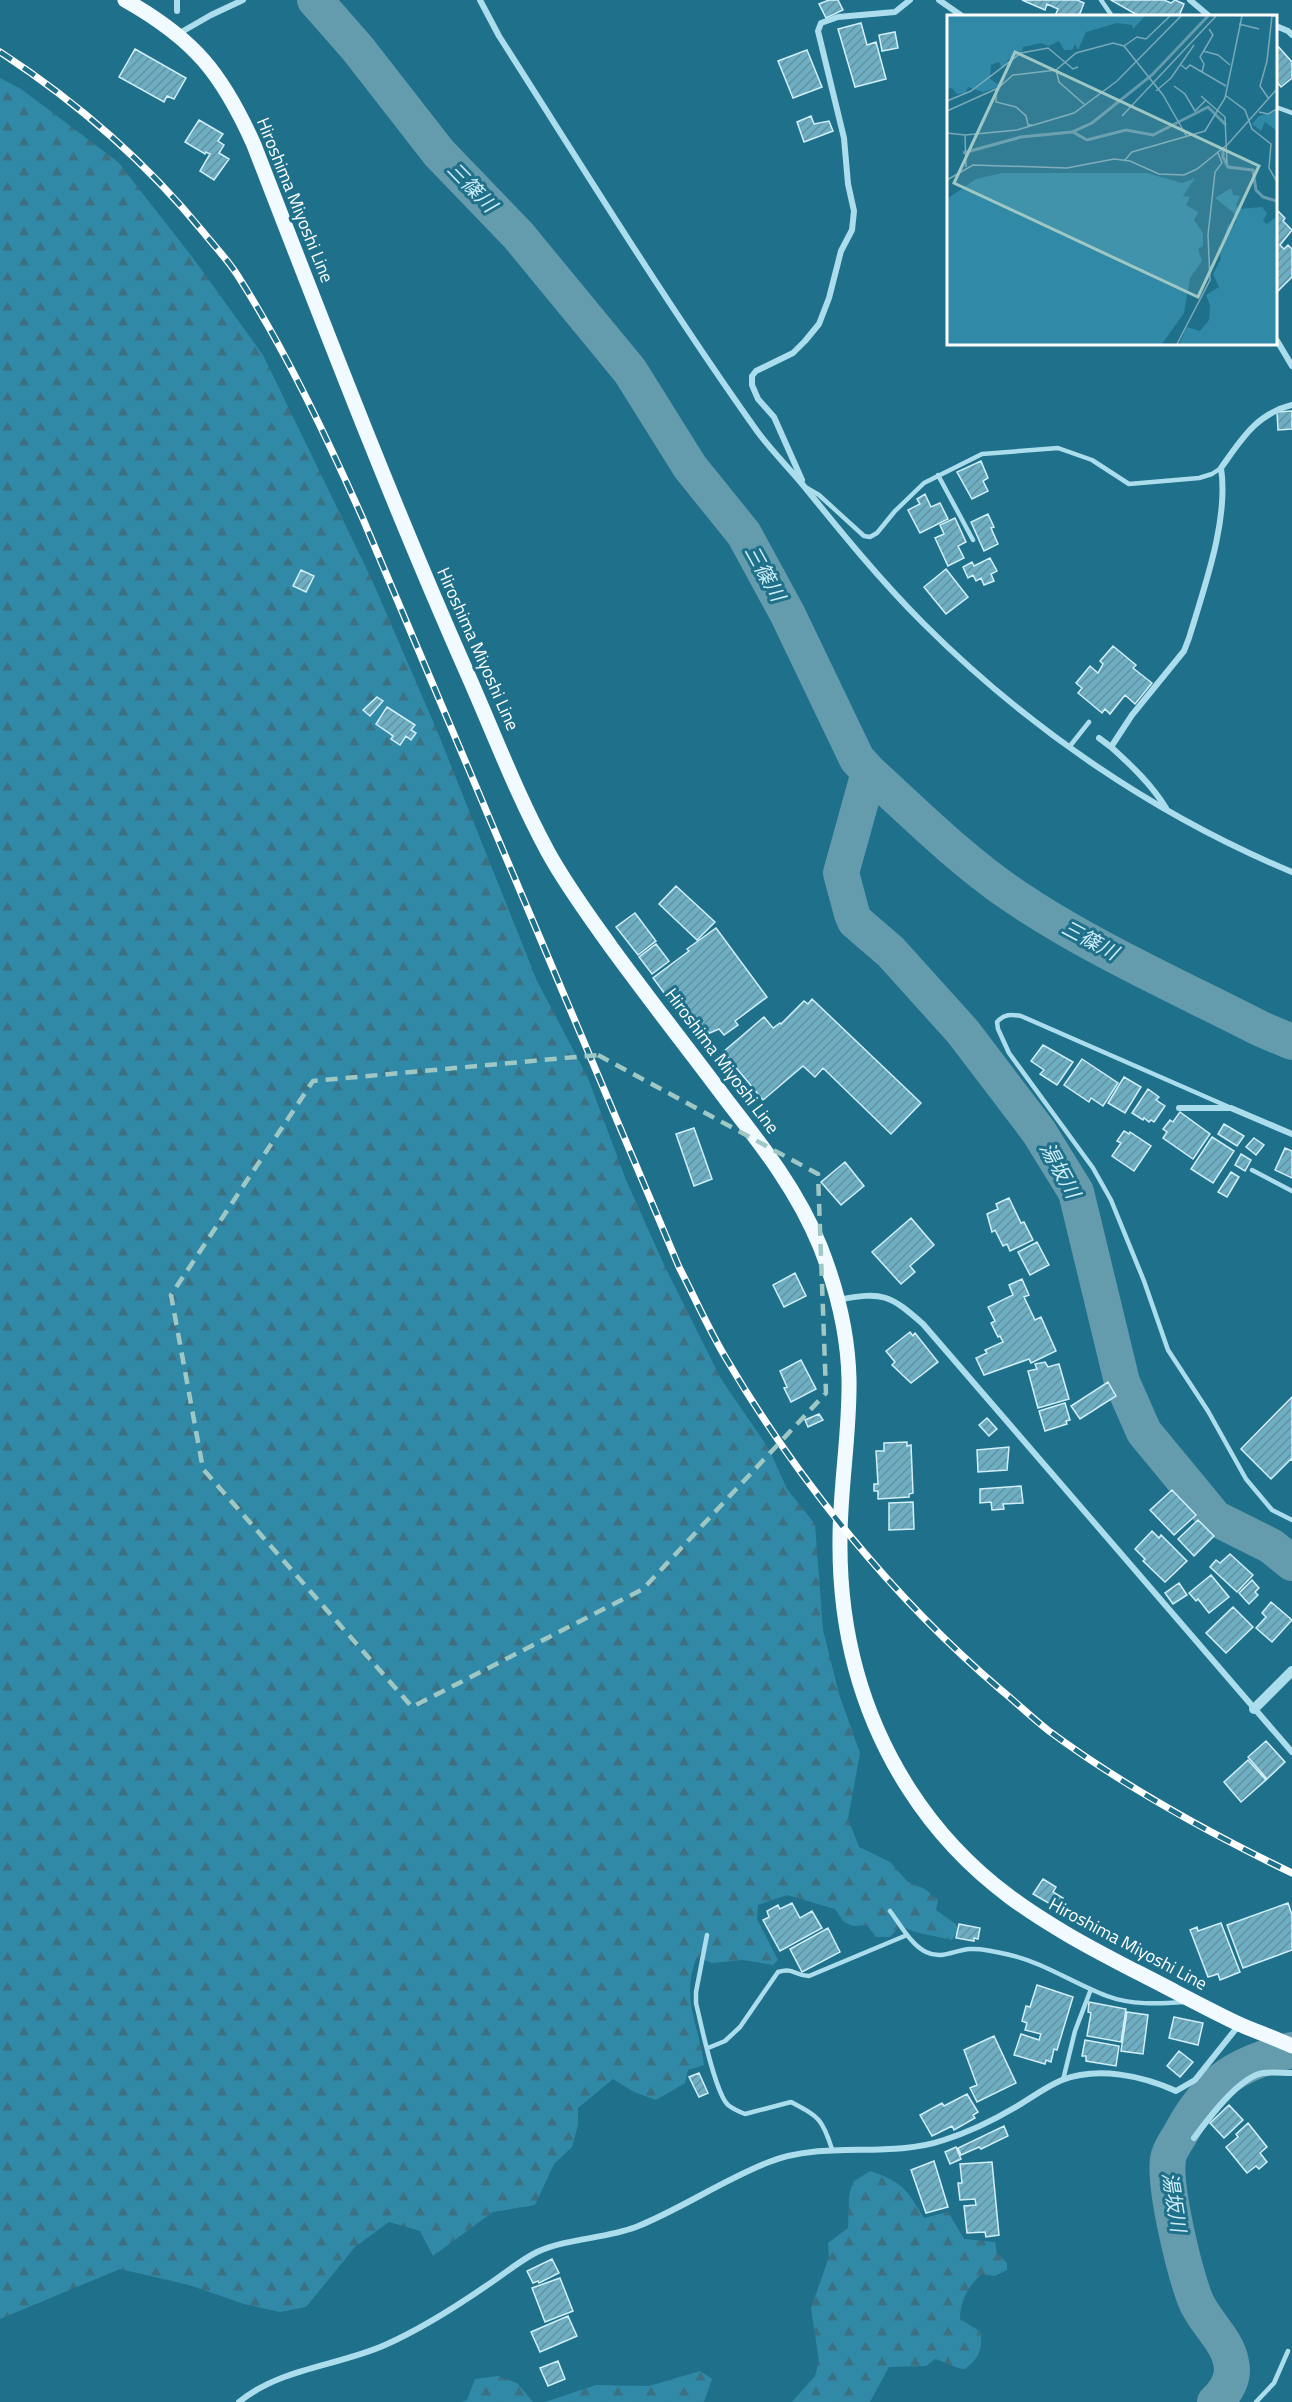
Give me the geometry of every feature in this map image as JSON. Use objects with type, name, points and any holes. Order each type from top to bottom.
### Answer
[{"type":"main road","name":"Hiroshima Miyoshi Line","points":[[125,0],[178,34],[221,80],[242,116],[421,570],[524,805],[549,854],[568,885],[635,979],[784,1176],[818,1240],[838,1300],[846,1344],[849,1380],[840,1533],[841,1589],[845,1623],[855,1667],[869,1710],[887,1751],[910,1790],[936,1826],[966,1860],[1036,1917],[1075,1940],[1240,2024],[1292,2046]]},
{"type":"street","points":[[177,0],[177,11]]},
{"type":"street","points":[[178,34],[243,0]]},
{"type":"street","points":[[480,0],[500,36],[674,308],[759,434],[822,511],[923,623],[1020,711],[1124,785],[1292,873]]},
{"type":"street","points":[[804,487],[792,454],[774,417],[758,399],[752,385],[752,376],[756,371],[793,352],[819,324],[829,298],[841,251],[852,230],[854,212],[848,184],[843,138],[818,31],[821,22],[838,17],[895,12],[910,0]]},
{"type":"street","points":[[939,0],[961,15]]},
{"type":"street","points":[[1190,0],[1208,15]]},
{"type":"street","points":[[1277,27],[1292,35]]},
{"type":"street","points":[[1277,342],[1292,366]]},
{"type":"street","points":[[1111,747],[1132,715],[1184,651],[1221,514],[1224,486],[1221,468],[1243,437],[1266,414],[1292,405]]},
{"type":"street","points":[[1099,738],[1138,772],[1156,792],[1166,809]]},
{"type":"street","points":[[1179,1108],[1232,1108],[1292,1134]]},
{"type":"street","points":[[838,1300],[864,1295],[889,1299],[899,1302],[923,1324],[1292,1752]]},
{"type":"street","points":[[1254,1709],[1292,1671]]},
{"type":"street","points":[[239,2402],[260,2386],[351,2359],[421,2328],[538,2251],[634,2228],[769,2162],[796,2154],[832,2149],[918,2147],[944,2140],[983,2126],[1064,2080],[1101,2074],[1137,2077],[1154,2081],[1176,2091],[1185,2087],[1201,2073],[1240,2024]]},
{"type":"street","points":[[1194,2138],[1216,2110],[1250,2079],[1262,2073],[1292,2073]]},
{"type":"lane","points":[[1101,0],[1111,15]]},
{"type":"lane","points":[[1277,108],[1292,113]]},
{"type":"lane","points":[[804,487],[819,495],[864,536],[870,537],[877,533],[915,491],[938,475],[982,454],[1050,448],[1066,450],[1092,460],[1130,484],[1199,478],[1221,468]]},
{"type":"lane","points":[[938,475],[974,540]]},
{"type":"lane","points":[[1070,746],[1089,722]]},
{"type":"lane","points":[[1232,1108],[1021,1016],[1010,1014],[1002,1016],[997,1022],[1009,1053],[1093,1168],[1111,1200],[1144,1281],[1168,1350],[1208,1411],[1246,1479],[1272,1510],[1292,1520]]},
{"type":"lane","points":[[1252,1170],[1292,1191]]},
{"type":"lane","points":[[890,1911],[907,1935],[924,1952],[934,1955],[946,1956],[971,1949],[1013,1956],[1068,1977],[1109,1997],[1158,2004],[1195,2001]]},
{"type":"lane","points":[[707,1935],[696,2003],[715,2081],[729,2105],[745,2114],[791,2102],[817,2117],[825,2125],[832,2149]]},
{"type":"lane","points":[[708,2048],[725,2042],[740,2027],[778,1972],[794,1970],[802,1976],[809,1976],[907,1935]]},
{"type":"lane","points":[[1064,2080],[1075,2031],[1091,1989]]},
{"type":"lane","points":[[1256,2402],[1274,2383],[1288,2351]]},
{"type":"highlighted area","points":[[598,1055],[818,1174],[826,1393],[643,1589],[412,1707],[203,1469],[171,1295],[313,1081]]},
{"type":"green space","points":[[0,78],[21,89],[118,162],[193,258],[263,355],[372,580],[438,733],[537,981],[588,1078],[626,1180],[665,1267],[721,1379],[769,1449],[787,1489],[815,1524],[823,1630],[839,1694],[860,1753],[848,1819],[859,1847],[890,1862],[908,1882],[925,1889],[938,1900],[936,1910],[957,1925],[957,1933],[952,1940],[915,1932],[900,1926],[890,1937],[876,1937],[867,1925],[853,1926],[844,1922],[835,1909],[787,1895],[758,1905],[757,1919],[778,1960],[773,1965],[743,1960],[712,1963],[697,1957],[692,1972],[690,1999],[704,2065],[688,2070],[685,2083],[656,2100],[634,2092],[613,2079],[578,2108],[578,2125],[572,2147],[554,2164],[535,2205],[493,2212],[433,2256],[420,2231],[389,2222],[355,2247],[306,2307],[280,2312],[244,2304],[189,2285],[120,2269],[0,2319]]},
{"type":"green space","points":[[870,2171],[890,2179],[903,2188],[924,2218],[948,2212],[964,2239],[995,2242],[997,2253],[1007,2263],[1007,2270],[995,2276],[982,2274],[966,2294],[960,2312],[960,2319],[981,2332],[979,2353],[965,2369],[935,2359],[926,2366],[889,2367],[870,2402],[792,2402],[815,2376],[819,2361],[811,2308],[829,2257],[828,2243],[848,2228],[849,2196],[853,2182]]},
{"type":"green space","points":[[700,2371],[712,2379],[704,2402],[545,2402],[596,2385],[649,2386]]},
{"type":"green space","points":[[498,2376],[517,2383],[533,2402],[461,2402],[467,2400],[475,2379]]},
{"type":"building","points":[[829,0],[838,0],[843,10],[826,18],[819,4]]},
{"type":"building","points":[[1022,0],[1077,0],[1084,3],[1079,15],[1055,15],[1058,9],[1047,4],[1045,10]]},
{"type":"building","points":[[1111,0],[1164,0],[1171,3],[1175,0],[1184,4],[1179,15],[1137,15]]},
{"type":"building","points":[[861,23],[867,45],[876,42],[886,79],[855,87],[838,29]]},
{"type":"building","points":[[895,32],[898,48],[882,51],[879,35]]},
{"type":"building","points":[[1277,45],[1292,62],[1292,78],[1281,87],[1277,82]]},
{"type":"building","points":[[135,49],[186,78],[174,99],[167,96],[164,102],[119,77]]},
{"type":"building","points":[[807,50],[822,87],[793,98],[778,61]]},
{"type":"building","points":[[811,116],[814,124],[829,121],[833,131],[804,142],[797,122]]},
{"type":"building","points":[[199,120],[223,134],[218,141],[224,145],[219,153],[229,159],[214,180],[200,171],[210,154],[206,152],[205,154],[185,142]]},
{"type":"building","points":[[1277,210],[1292,230],[1280,245],[1284,249],[1288,245],[1292,249],[1292,277],[1277,292]]},
{"type":"building","points":[[1292,411],[1292,429],[1278,430],[1277,412]]},
{"type":"building","points":[[981,461],[988,478],[983,481],[988,491],[972,499],[957,472]]},
{"type":"building","points":[[925,494],[931,507],[940,503],[948,519],[920,533],[908,510],[920,504],[917,499]]},
{"type":"building","points":[[988,514],[998,544],[984,551],[971,522]]},
{"type":"building","points":[[955,518],[966,542],[958,546],[964,558],[948,566],[935,538],[944,534],[940,525]]},
{"type":"building","points":[[990,558],[997,571],[991,574],[994,581],[984,585],[981,578],[976,581],[973,575],[968,578],[963,567],[972,562],[974,566]]},
{"type":"building","points":[[946,569],[968,597],[946,614],[924,587]]},
{"type":"building","points":[[301,570],[314,576],[306,592],[293,586]]},
{"type":"building","points":[[1113,646],[1136,665],[1133,668],[1152,683],[1135,704],[1125,695],[1110,714],[1105,709],[1102,713],[1078,693],[1082,688],[1076,683],[1090,666],[1098,673],[1103,664],[1100,661]]},
{"type":"building","points":[[377,697],[383,701],[370,716],[363,710]]},
{"type":"building","points":[[387,707],[415,725],[411,730],[416,733],[411,740],[406,736],[400,745],[391,739],[393,736],[376,724]]},
{"type":"building","points":[[676,886],[715,922],[697,940],[659,904]]},
{"type":"building","points":[[635,913],[656,941],[638,955],[616,927]]},
{"type":"building","points":[[716,928],[767,997],[735,1021],[738,1025],[724,1035],[719,1029],[705,1035],[700,1028],[697,1031],[676,1003],[673,1005],[653,978]]},
{"type":"building","points":[[656,944],[669,961],[652,974],[639,957]]},
{"type":"building","points":[[812,999],[921,1103],[891,1134],[823,1068],[815,1077],[803,1066],[763,1100],[723,1052],[764,1017],[773,1028],[781,1024],[804,1001],[808,1004]]},
{"type":"building","points":[[1043,1045],[1073,1062],[1057,1085],[1040,1074],[1044,1070],[1031,1061]]},
{"type":"building","points":[[1082,1059],[1118,1083],[1103,1106],[1091,1098],[1089,1102],[1064,1085]]},
{"type":"building","points":[[1124,1077],[1141,1087],[1125,1113],[1108,1103]]},
{"type":"building","points":[[1148,1089],[1159,1097],[1156,1100],[1165,1106],[1154,1122],[1151,1120],[1149,1122],[1144,1118],[1143,1120],[1132,1113]]},
{"type":"building","points":[[1180,1112],[1210,1134],[1193,1159],[1163,1138],[1167,1132],[1163,1129],[1170,1120],[1173,1122]]},
{"type":"building","points":[[1224,1124],[1244,1136],[1237,1146],[1218,1134]]},
{"type":"building","points":[[694,1128],[712,1179],[694,1186],[676,1134]]},
{"type":"building","points":[[1124,1131],[1129,1134],[1130,1132],[1151,1146],[1134,1171],[1112,1156],[1121,1143],[1117,1141]]},
{"type":"building","points":[[1212,1137],[1234,1151],[1213,1183],[1191,1169]]},
{"type":"building","points":[[1254,1138],[1264,1145],[1256,1155],[1246,1147]]},
{"type":"building","points":[[1285,1148],[1292,1151],[1292,1178],[1275,1170]]},
{"type":"building","points":[[1241,1154],[1251,1160],[1245,1171],[1235,1165]]},
{"type":"building","points":[[845,1162],[864,1186],[841,1205],[821,1182]]},
{"type":"building","points":[[1231,1172],[1239,1177],[1227,1197],[1218,1192]]},
{"type":"building","points":[[1009,1198],[1021,1223],[1024,1222],[1033,1240],[1010,1251],[1007,1244],[1003,1246],[995,1230],[992,1232],[987,1214],[998,1209],[996,1204]]},
{"type":"building","points":[[911,1218],[934,1245],[910,1266],[915,1272],[901,1284],[872,1252]]},
{"type":"building","points":[[1037,1242],[1049,1265],[1030,1275],[1018,1252]]},
{"type":"building","points":[[795,1273],[806,1296],[784,1307],[773,1285]]},
{"type":"building","points":[[1022,1279],[1029,1295],[1024,1297],[1035,1320],[1041,1317],[1056,1351],[1031,1363],[1029,1359],[984,1375],[976,1358],[987,1353],[985,1350],[1003,1342],[991,1323],[995,1321],[988,1307],[1013,1295],[1009,1285]]},
{"type":"building","points":[[910,1332],[913,1336],[915,1333],[938,1362],[911,1383],[892,1365],[895,1362],[886,1351]]},
{"type":"building","points":[[801,1360],[816,1389],[791,1402],[784,1388],[787,1387],[780,1371]]},
{"type":"building","points":[[1045,1362],[1048,1367],[1059,1364],[1069,1399],[1038,1408],[1028,1371],[1037,1369],[1035,1364]]},
{"type":"building","points":[[1108,1382],[1116,1396],[1080,1419],[1071,1406]]},
{"type":"building","points":[[1292,1397],[1292,1460],[1271,1479],[1241,1449]]},
{"type":"building","points":[[1065,1403],[1070,1420],[1066,1421],[1067,1424],[1045,1431],[1039,1411]]},
{"type":"building","points":[[819,1414],[823,1420],[808,1427],[805,1420]]},
{"type":"building","points":[[987,1418],[997,1429],[989,1436],[979,1425]]},
{"type":"building","points":[[907,1442],[907,1446],[911,1445],[913,1493],[909,1494],[909,1497],[878,1499],[878,1491],[874,1491],[874,1484],[878,1484],[876,1451],[884,1451],[884,1443]]},
{"type":"building","points":[[1009,1447],[1007,1470],[978,1472],[977,1450]]},
{"type":"building","points":[[1021,1486],[1023,1503],[1003,1504],[1004,1509],[992,1510],[991,1502],[980,1503],[980,1489]]},
{"type":"building","points":[[1172,1490],[1196,1515],[1174,1535],[1150,1510]]},
{"type":"building","points":[[913,1502],[914,1529],[889,1530],[889,1503]]},
{"type":"building","points":[[1198,1520],[1214,1536],[1194,1556],[1178,1539]]},
{"type":"building","points":[[1152,1531],[1159,1538],[1161,1535],[1187,1561],[1165,1582],[1143,1561],[1145,1559],[1135,1549]]},
{"type":"building","points":[[1230,1554],[1253,1575],[1237,1592],[1210,1567],[1216,1560],[1220,1563]]},
{"type":"building","points":[[1211,1575],[1229,1597],[1209,1613],[1198,1599],[1196,1601],[1189,1593]]},
{"type":"building","points":[[1252,1580],[1259,1588],[1255,1592],[1258,1595],[1249,1604],[1239,1593]]},
{"type":"building","points":[[1179,1583],[1187,1595],[1173,1604],[1165,1593]]},
{"type":"building","points":[[1271,1602],[1292,1620],[1272,1642],[1256,1628],[1266,1617],[1262,1613]]},
{"type":"building","points":[[1233,1607],[1253,1627],[1226,1653],[1206,1633]]},
{"type":"building","points":[[1266,1741],[1285,1762],[1267,1779],[1248,1757]]},
{"type":"building","points":[[1248,1760],[1266,1780],[1241,1802],[1224,1782]]},
{"type":"building","points":[[1043,1879],[1056,1887],[1053,1892],[1063,1898],[1057,1908],[1033,1894]]},
{"type":"building","points":[[792,1903],[800,1918],[812,1911],[822,1928],[780,1951],[763,1920],[769,1917],[767,1911],[778,1905],[780,1909]]},
{"type":"building","points":[[1288,1903],[1292,1915],[1292,1950],[1243,1968],[1227,1925]]},
{"type":"building","points":[[1221,1923],[1240,1972],[1220,1980],[1218,1974],[1208,1977],[1190,1930],[1197,1927],[1198,1931]]},
{"type":"building","points":[[959,1924],[980,1928],[978,1939],[974,1938],[974,1941],[956,1938]]},
{"type":"building","points":[[828,1928],[840,1952],[802,1972],[790,1949]]},
{"type":"building","points":[[1037,1985],[1073,1997],[1057,2050],[1054,2049],[1051,2062],[1046,2060],[1045,2064],[1014,2055],[1021,2034],[1039,2040],[1041,2034],[1025,2030],[1027,2023],[1022,2021],[1026,2006],[1030,2007]]},
{"type":"building","points":[[1089,2002],[1126,2009],[1121,2042],[1087,2036],[1091,2013],[1088,2012]]},
{"type":"building","points":[[1127,2012],[1148,2015],[1143,2054],[1121,2051]]},
{"type":"building","points":[[1174,2017],[1203,2023],[1198,2045],[1169,2038]]},
{"type":"building","points":[[994,2036],[1016,2083],[977,2102],[970,2088],[977,2085],[964,2050]]},
{"type":"building","points":[[1085,2040],[1119,2046],[1116,2066],[1086,2061],[1086,2056],[1082,2056]]},
{"type":"building","points":[[1179,2051],[1193,2062],[1180,2077],[1167,2066]]},
{"type":"building","points":[[699,2073],[708,2093],[699,2097],[689,2077]]},
{"type":"building","points":[[967,2094],[978,2112],[973,2115],[975,2118],[954,2130],[952,2126],[932,2136],[920,2115],[942,2103],[944,2106]]},
{"type":"building","points":[[1229,2105],[1243,2120],[1224,2138],[1210,2123]]},
{"type":"building","points":[[1248,2123],[1267,2147],[1260,2153],[1267,2162],[1259,2169],[1256,2166],[1247,2173],[1226,2147],[1238,2137],[1236,2134]]},
{"type":"building","points":[[1004,2126],[1008,2136],[981,2149],[979,2147],[961,2155],[958,2148]]},
{"type":"building","points":[[956,2147],[961,2159],[950,2164],[945,2152]]},
{"type":"building","points":[[934,2161],[948,2207],[926,2213],[911,2170]]},
{"type":"building","points":[[992,2162],[999,2235],[986,2237],[985,2232],[967,2233],[964,2206],[976,2205],[975,2199],[960,2200],[958,2183],[962,2183],[960,2164]]},
{"type":"building","points":[[552,2259],[559,2273],[539,2283],[538,2281],[533,2283],[527,2271]]},
{"type":"building","points":[[560,2278],[573,2311],[545,2322],[532,2288]]},
{"type":"building","points":[[568,2316],[577,2336],[540,2352],[531,2332]]},
{"type":"building","points":[[558,2361],[565,2379],[548,2386],[540,2368]]},
{"type":"waterway","name":"三篠川","points":[[315,0],[358,49],[439,153],[518,235],[630,371],[690,467],[744,534],[787,613],[857,759],[869,772],[938,836],[1011,894],[1071,931],[1134,965],[1261,1029],[1292,1042]]},
{"type":"waterway","name":"湯坂川","points":[[869,772],[841,873],[855,921],[891,952],[963,1032],[1039,1132],[1076,1192],[1122,1382],[1144,1432],[1215,1518],[1271,1546],[1292,1563]]},
{"type":"waterway","name":"湯坂川","points":[[1215,2402],[1229,2384],[1232,2374],[1231,2362],[1225,2346],[1203,2315],[1195,2299],[1172,2208],[1168,2159],[1193,2113],[1215,2086],[1241,2068],[1292,2050]]},
{"type":"railway","points":[[0,52],[83,113],[158,182],[230,264],[273,335],[320,426],[363,519],[679,1267],[720,1349],[785,1450],[850,1536],[923,1617],[1037,1721],[1137,1790],[1198,1825],[1292,1873]]}]
